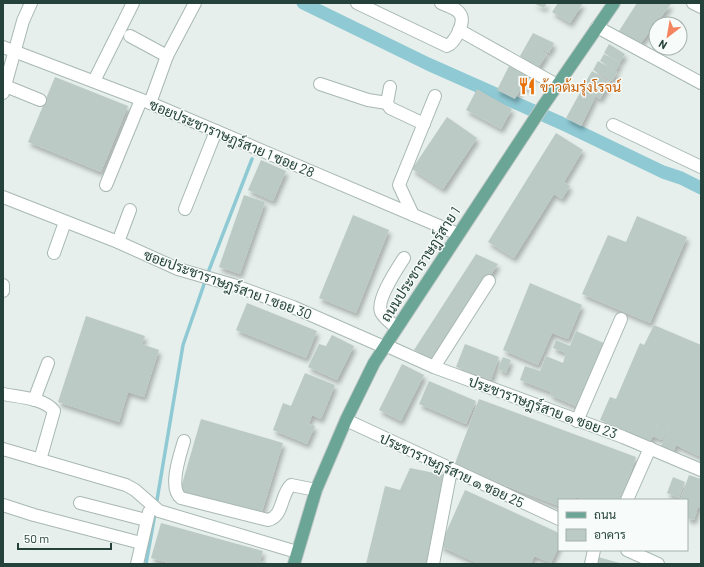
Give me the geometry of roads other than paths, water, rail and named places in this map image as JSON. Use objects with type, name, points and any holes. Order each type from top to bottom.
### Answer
[{"type":"main road","name":"ถนนประชาราษฎร์สาย 1","points":[[294,564],[316,490],[346,420],[385,346],[557,85],[614,3]]},
{"type":"street","points":[[31,3],[23,21],[16,52],[4,88],[40,100]]},
{"type":"street","points":[[94,81],[132,3]]},
{"type":"street","points":[[106,185],[167,56],[195,3]]},
{"type":"street","points":[[357,3],[444,45],[450,45],[459,30],[462,16],[459,11],[441,3]]},
{"type":"street","points":[[693,3],[701,7]]},
{"type":"street","points":[[597,27],[701,83]]},
{"type":"street","points":[[459,30],[557,85]]},
{"type":"street","points":[[130,36],[167,56]]},
{"type":"street","name":"ซอยประชาราษฎร์สาย 1 ซอย 28","points":[[3,47],[145,101],[458,234]]},
{"type":"street","points":[[320,84],[368,100],[387,103]]},
{"type":"street","points":[[390,87],[387,103],[390,108],[424,124]]},
{"type":"street","points":[[413,215],[399,185],[435,96]]},
{"type":"street","points":[[613,125],[701,167]]},
{"type":"street","points":[[185,209],[216,131]]},
{"type":"street","name":"ซอยประชาราษฎร์สาย 1 ซอย 30","points":[[3,197],[118,242],[178,269],[213,279],[293,307],[385,346]]},
{"type":"street","points":[[118,242],[130,210]]},
{"type":"street","points":[[54,253],[65,222]]},
{"type":"street","points":[[397,328],[380,311],[380,302],[404,258]]},
{"type":"street","points":[[434,367],[489,281]]},
{"type":"street","points":[[3,285],[3,291]]},
{"type":"street","points":[[577,421],[621,319]]},
{"type":"street","name":"ประชาราษฎร์สาย ๑ ซอย 23","points":[[385,346],[434,367],[650,448],[701,470]]},
{"type":"street","points":[[34,400],[48,363]]},
{"type":"street","points":[[3,394],[34,400],[52,408],[54,411],[40,460]]},
{"type":"street","name":"ประชาราษฎร์สาย ๑ ซอย 25","points":[[346,420],[558,519]]},
{"type":"street","points":[[184,441],[176,475],[175,489],[181,498],[268,520],[274,518],[278,513],[287,488],[291,485],[316,490]]},
{"type":"street","points":[[627,499],[650,448]]},
{"type":"street","points":[[3,449],[126,485],[135,490],[155,508],[297,552]]},
{"type":"street","points":[[433,564],[451,470]]},
{"type":"street","points":[[80,503],[146,520]]},
{"type":"street","points":[[3,505],[40,517],[141,543]]},
{"type":"street","points":[[137,564],[146,520],[155,508]]},
{"type":"street","points":[[591,564],[594,551]]},
{"type":"street","points":[[629,551],[658,564]]},
{"type":"waterway","points":[[303,3],[428,64],[561,123],[663,172],[681,178],[701,188]]},
{"type":"waterway","points":[[156,506],[183,345],[209,270],[252,159]]},
{"type":"waterway","points":[[146,564],[155,514]]},
{"type":"place","name":"ข้าวต้มรุ่งโรจน์","points":[[527,86]]}]
